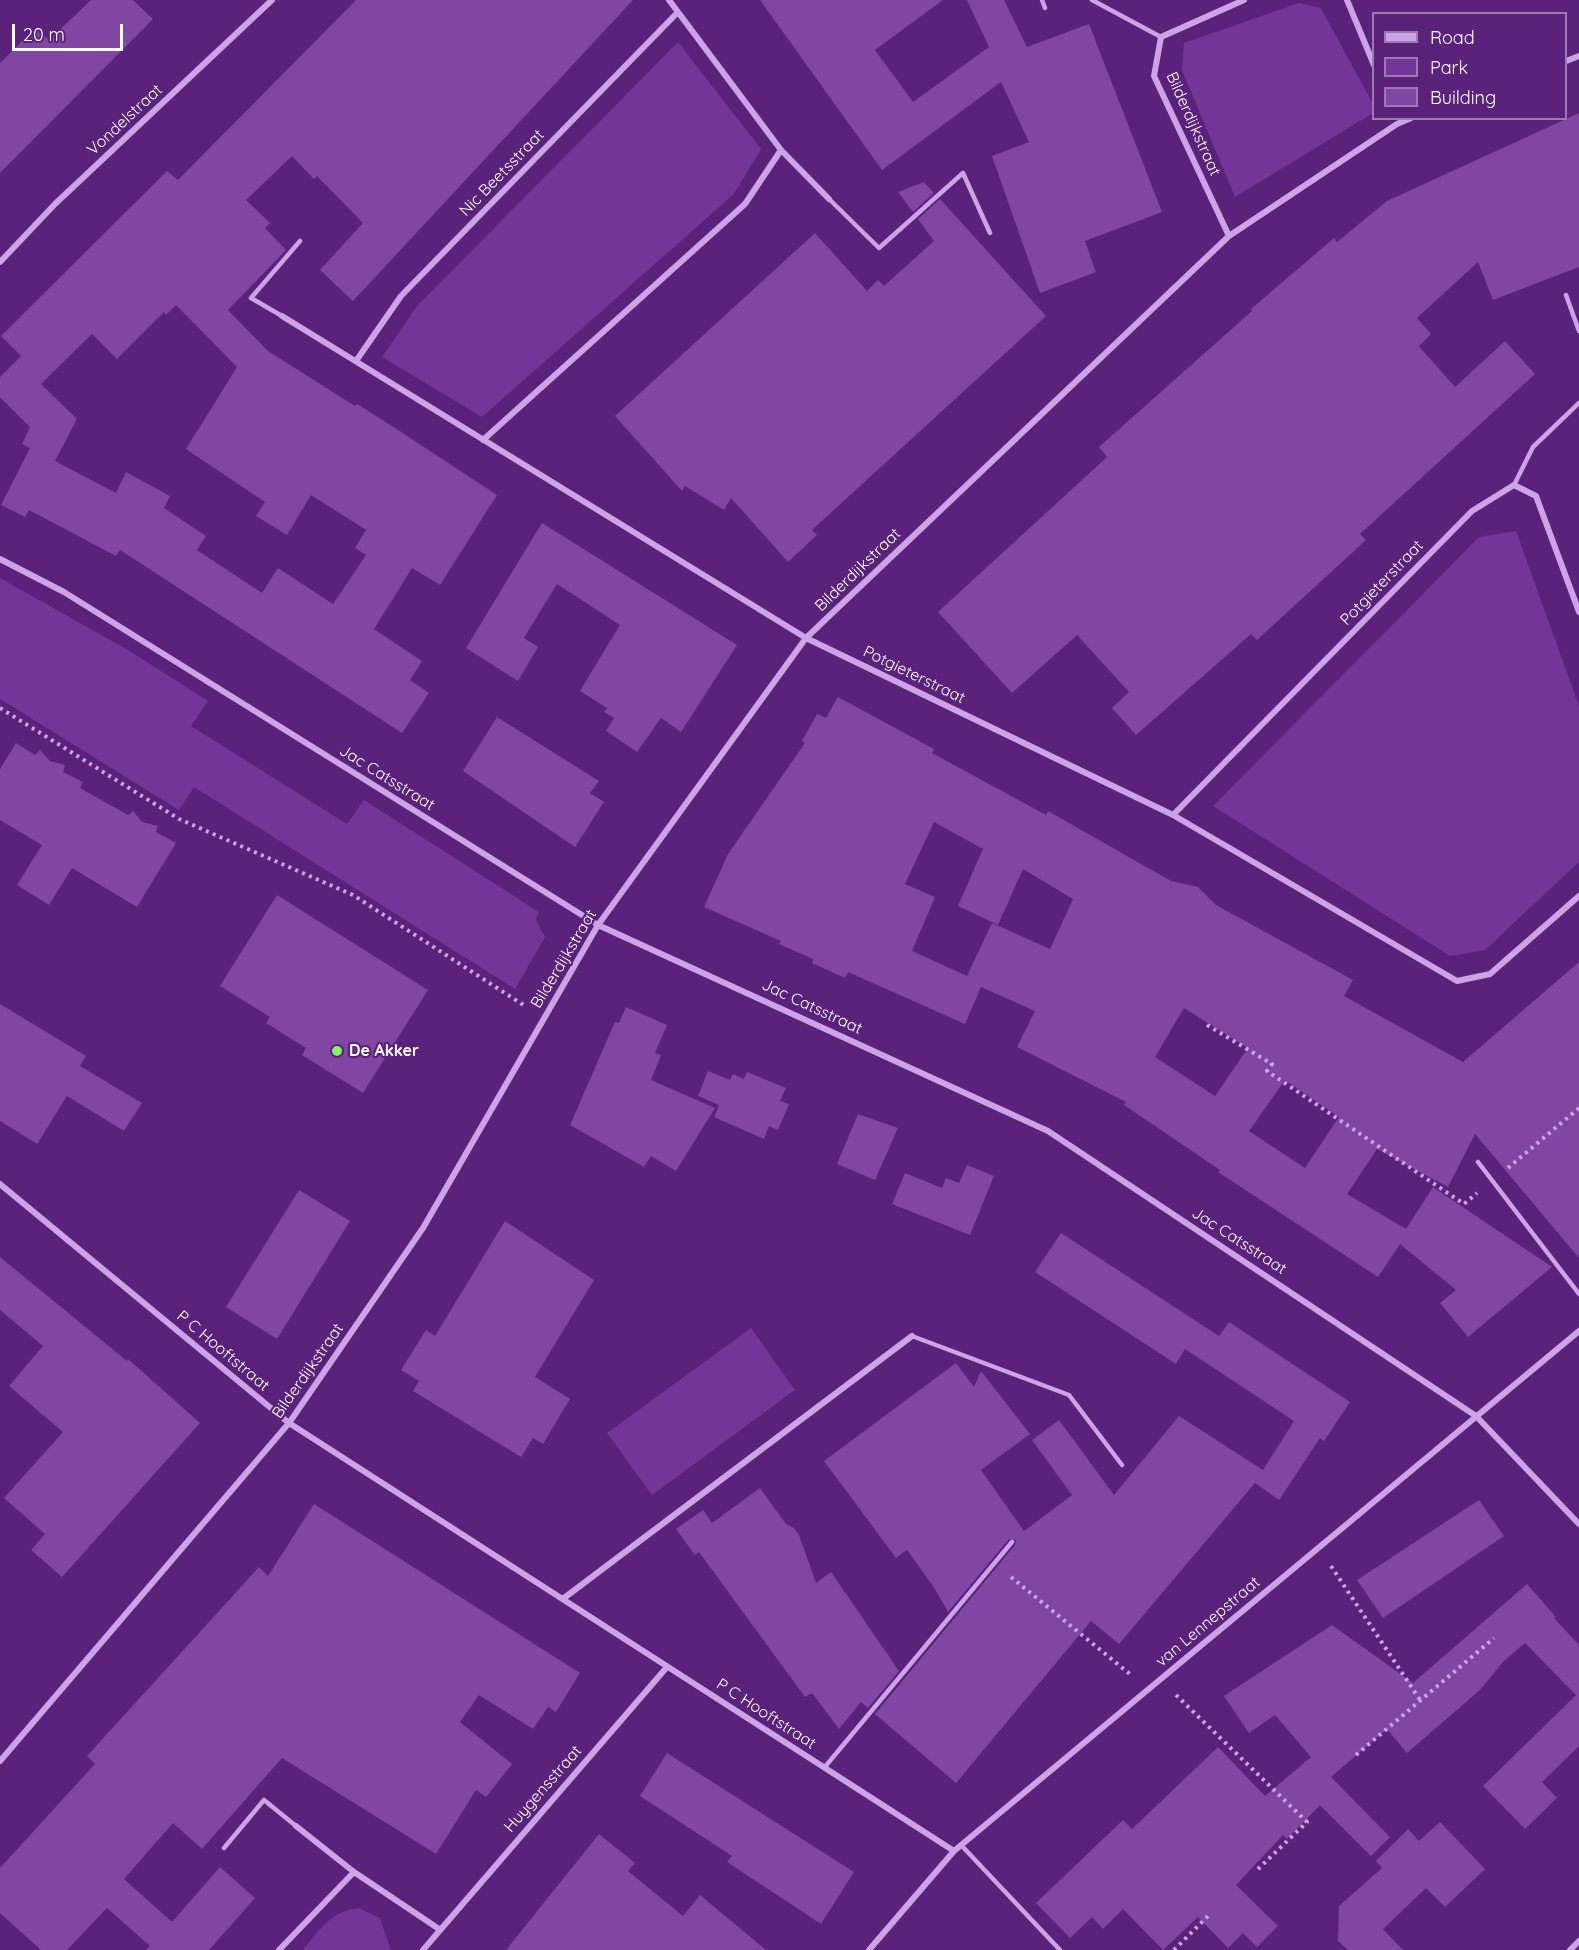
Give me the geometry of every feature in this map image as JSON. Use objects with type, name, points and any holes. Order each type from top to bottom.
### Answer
[{"type":"street","name":"Vondelstraat","points":[[0,262],[55,204],[272,0]]},
{"type":"street","points":[[669,0],[781,150],[829,199]]},
{"type":"street","points":[[1161,37],[1244,0]]},
{"type":"street","points":[[1347,0],[1372,60]]},
{"type":"street","name":"Nic Beetsstraat","points":[[356,361],[401,296],[677,13]]},
{"type":"street","name":"Bilderdijkstraat","points":[[1161,37],[1154,76],[1228,236]]},
{"type":"street","name":"Bilderdijkstraat","points":[[0,1761],[289,1423],[423,1228],[598,926],[806,638],[1228,236],[1396,121]]},
{"type":"street","points":[[483,440],[745,204],[781,150]]},
{"type":"street","points":[[282,316],[806,638]]},
{"type":"street","points":[[1514,484],[1536,496],[1579,612]]},
{"type":"street","name":"Potgieterstraat","points":[[1173,815],[1472,511],[1514,484]]},
{"type":"street","name":"Jac Catsstraat","points":[[0,559],[64,592],[598,926],[1048,1131],[1476,1416],[1579,1524]]},
{"type":"street","name":"Potgieterstraat","points":[[806,638],[1173,815],[1457,981],[1490,974],[1579,896]]},
{"type":"street","name":"P C Hooftstraat","points":[[0,1184],[289,1423],[954,1851]]},
{"type":"street","name":"van Lennepstraat","points":[[870,1950],[954,1851],[1579,1331]]},
{"type":"street","points":[[564,1598],[912,1336]]},
{"type":"street","name":"Huygensstraat","points":[[423,1950],[667,1667]]},
{"type":"street","points":[[296,1826],[354,1872],[440,1929]]},
{"type":"street","points":[[279,1950],[354,1872]]},
{"type":"street","points":[[1570,1950],[1579,1941]]},
{"type":"lane","points":[[1042,0],[1045,8]]},
{"type":"lane","points":[[1092,0],[1161,37]]},
{"type":"lane","points":[[829,199],[879,248],[963,173],[990,233]]},
{"type":"lane","points":[[282,316],[251,298],[300,241]]},
{"type":"lane","points":[[1566,295],[1579,331]]},
{"type":"lane","points":[[1514,484],[1533,447],[1579,403]]},
{"type":"lane","points":[[1478,1162],[1579,1294]]},
{"type":"lane","points":[[912,1336],[1069,1395],[1122,1465]]},
{"type":"lane","points":[[824,1768],[1012,1542]]},
{"type":"lane","points":[[224,1848],[264,1800],[296,1826]]},
{"type":"lane","points":[[961,1845],[1060,1950]]},
{"type":"path","points":[[0,708],[179,819],[353,895],[544,1018]]},
{"type":"path","points":[[1207,1025],[1272,1064],[1267,1071],[1464,1204],[1579,1108]]},
{"type":"path","points":[[1319,1547],[1420,1700]]},
{"type":"path","points":[[994,1563],[1148,1689]]},
{"type":"path","points":[[1356,1755],[1494,1638]]},
{"type":"path","points":[[1160,1680],[1307,1822],[1257,1870]]},
{"type":"path","points":[[1174,1950],[1208,1916]]},
{"type":"green space","points":[[1299,3],[1321,8],[1372,102],[1372,114],[1235,197],[1182,70],[1184,43]]},
{"type":"green space","points":[[678,42],[761,149],[734,194],[482,417],[382,357],[417,306]]},
{"type":"green space","points":[[1516,531],[1579,706],[1579,862],[1485,950],[1450,956],[1213,806],[1479,537]]},
{"type":"green space","points":[[0,578],[128,650],[208,701],[191,726],[347,824],[364,800],[539,912],[536,920],[545,937],[515,989],[194,787],[179,810],[0,699]]},
{"type":"green space","points":[[751,1328],[795,1390],[652,1495],[607,1433]]},
{"type":"green space","points":[[359,1908],[380,1918],[391,1950],[303,1950],[333,1917]]},
{"type":"building","points":[[91,0],[133,0],[153,19],[0,173],[0,63],[36,27],[49,40]]},
{"type":"building","points":[[356,0],[633,0],[353,301],[320,270],[363,223],[317,176],[314,179],[292,156],[246,200],[270,223],[265,228],[286,250],[228,310],[268,351],[355,406],[357,404],[392,426],[497,495],[440,585],[412,568],[374,629],[422,661],[410,680],[429,693],[402,733],[120,550],[116,556],[29,510],[25,517],[1,505],[30,448],[22,444],[30,427],[0,397],[0,377],[21,356],[1,336],[167,171],[178,180]],"holes":[[[176,305],[237,367],[186,449],[265,502],[256,516],[287,535],[311,495],[366,530],[355,548],[366,555],[333,604],[278,568],[262,593],[197,550],[206,536],[164,508],[170,496],[126,472],[116,493],[55,461],[77,419],[41,384],[92,334],[117,359],[164,312],[166,315]]]},
{"type":"building","points":[[760,0],[943,0],[875,50],[913,102],[989,47],[967,0],[1004,0],[1027,47],[1089,24],[1162,212],[1085,241],[1096,272],[1040,293],[992,156],[1029,142],[1001,82],[882,170]]},
{"type":"building","points":[[1579,113],[1579,267],[1493,300],[1478,262],[1417,318],[1431,334],[1419,346],[1455,387],[1505,341],[1535,374],[1360,534],[1366,540],[1257,640],[1251,634],[1136,735],[1112,708],[1129,692],[1077,635],[1012,693],[938,612],[1107,457],[1099,447],[1252,311],[1251,309],[1334,238],[1337,242],[1387,201]]},
{"type":"building","points":[[924,182],[934,193],[913,212],[898,192]]},
{"type":"building","points":[[940,199],[1046,316],[812,530],[817,535],[788,562],[731,498],[724,510],[685,486],[682,491],[615,416],[815,233],[867,291],[878,280],[884,286],[934,241],[918,219]]},
{"type":"building","points":[[542,523],[737,645],[681,732],[661,718],[637,752],[606,731],[614,718],[604,712],[607,708],[580,691],[620,625],[557,584],[524,638],[538,647],[518,681],[466,648]]},
{"type":"building","points":[[838,697],[934,749],[932,753],[1046,815],[1048,811],[1171,881],[1198,887],[1216,905],[1353,980],[1344,996],[1463,1062],[1579,962],[1579,1258],[1475,1134],[1448,1187],[1377,1149],[1347,1194],[1406,1229],[1433,1187],[1552,1267],[1468,1337],[1440,1303],[1456,1290],[1400,1244],[1378,1277],[1218,1172],[1220,1170],[1124,1105],[1126,1102],[1017,1047],[1035,1011],[981,987],[965,1024],[848,972],[845,978],[812,963],[813,959],[779,944],[781,941],[704,907],[728,854],[805,743],[802,741],[817,714],[826,718]],"holes":[[[934,822],[983,849],[958,906],[998,925],[1023,869],[1073,899],[1050,949],[992,923],[967,976],[912,951],[935,897],[905,884]],[[1184,1008],[1248,1048],[1215,1096],[1155,1057]],[[1285,1080],[1339,1117],[1305,1168],[1249,1131]]]},
{"type":"building","points":[[497,717],[599,781],[590,793],[604,802],[575,847],[463,771]]},
{"type":"building","points":[[16,743],[35,755],[40,750],[50,761],[65,765],[63,772],[83,782],[80,788],[128,815],[133,811],[142,822],[158,826],[156,832],[176,843],[137,907],[72,868],[49,905],[17,885],[42,845],[0,820],[0,769]]},
{"type":"building","points":[[277,895],[428,990],[363,1093],[302,1055],[306,1048],[266,1023],[270,1017],[220,986]]},
{"type":"building","points":[[0,1004],[86,1056],[80,1066],[142,1103],[124,1131],[67,1096],[37,1144],[0,1121]]},
{"type":"building","points":[[626,1007],[667,1025],[655,1053],[661,1055],[651,1080],[715,1108],[676,1171],[651,1156],[644,1167],[570,1125],[615,1022],[619,1023]]},
{"type":"building","points":[[708,1071],[730,1080],[733,1074],[744,1079],[747,1072],[786,1088],[780,1101],[789,1104],[778,1130],[769,1126],[764,1139],[714,1117],[719,1105],[698,1096]]},
{"type":"building","points":[[858,1114],[898,1128],[875,1180],[837,1164]]},
{"type":"building","points":[[967,1165],[994,1176],[970,1235],[892,1204],[905,1173],[942,1188],[946,1178],[959,1183]]},
{"type":"building","points":[[299,1190],[350,1221],[277,1339],[226,1307]]},
{"type":"building","points":[[505,1221],[594,1280],[535,1377],[570,1399],[543,1444],[533,1438],[521,1457],[413,1391],[419,1381],[401,1370],[426,1330],[435,1336]]},
{"type":"building","points":[[1061,1233],[1219,1336],[1229,1322],[1350,1402],[1324,1441],[1320,1438],[1279,1500],[1255,1483],[1119,1644],[1091,1621],[956,1783],[875,1714],[1015,1545],[1016,1540],[1009,1539],[948,1612],[933,1586],[907,1550],[896,1558],[824,1461],[956,1363],[974,1387],[981,1371],[1030,1434],[981,1470],[1024,1531],[1072,1495],[1032,1440],[1059,1420],[1114,1495],[1179,1416],[1263,1470],[1294,1421],[1185,1349],[1176,1364],[1035,1272]]},
{"type":"building","points":[[0,1257],[127,1361],[128,1359],[200,1423],[62,1577],[31,1550],[45,1534],[4,1498],[63,1432],[9,1386],[43,1346],[0,1310]]},
{"type":"building","points":[[760,1488],[786,1524],[794,1528],[799,1535],[816,1583],[831,1572],[899,1671],[868,1708],[861,1702],[839,1729],[812,1693],[805,1697],[699,1552],[695,1555],[676,1529],[703,1510],[712,1523]]},
{"type":"building","points":[[1479,1500],[1504,1536],[1383,1618],[1357,1580]]},
{"type":"building","points":[[314,1504],[580,1673],[556,1712],[548,1707],[533,1729],[479,1695],[460,1722],[512,1764],[486,1797],[476,1790],[436,1854],[282,1758],[202,1849],[173,1823],[124,1879],[172,1922],[220,1867],[255,1898],[209,1950],[146,1950],[150,1946],[107,1908],[67,1950],[41,1950],[0,1913],[0,1868],[95,1764],[87,1756],[259,1567],[268,1576]]},
{"type":"building","points":[[1527,1584],[1579,1645],[1579,1746],[1542,1782],[1557,1798],[1525,1829],[1483,1786],[1576,1695],[1525,1643],[1503,1662],[1480,1690],[1407,1753],[1387,1729],[1331,1777],[1390,1837],[1371,1856],[1320,1805],[1287,1839],[1283,1835],[1236,1885],[1278,1926],[1257,1947],[1243,1933],[1228,1948],[1198,1917],[1163,1950],[1123,1909],[1103,1929],[1092,1917],[1070,1938],[1036,1903],[1123,1820],[1132,1829],[1218,1747],[1265,1796],[1311,1757],[1275,1715],[1249,1733],[1224,1696],[1332,1625],[1413,1683]]},
{"type":"building","points":[[667,1753],[854,1872],[821,1924],[727,1862],[732,1856],[640,1796]]},
{"type":"building","points":[[1440,1822],[1485,1869],[1445,1907],[1426,1888],[1383,1929],[1403,1950],[1348,1950],[1338,1941],[1339,1906],[1382,1868],[1376,1861],[1408,1829],[1419,1841]]},
{"type":"building","points":[[599,1834],[635,1863],[628,1871],[683,1916],[700,1895],[766,1950],[506,1950]]},
{"type":"place","name":"De Akker","points":[[337,1051]]}]
